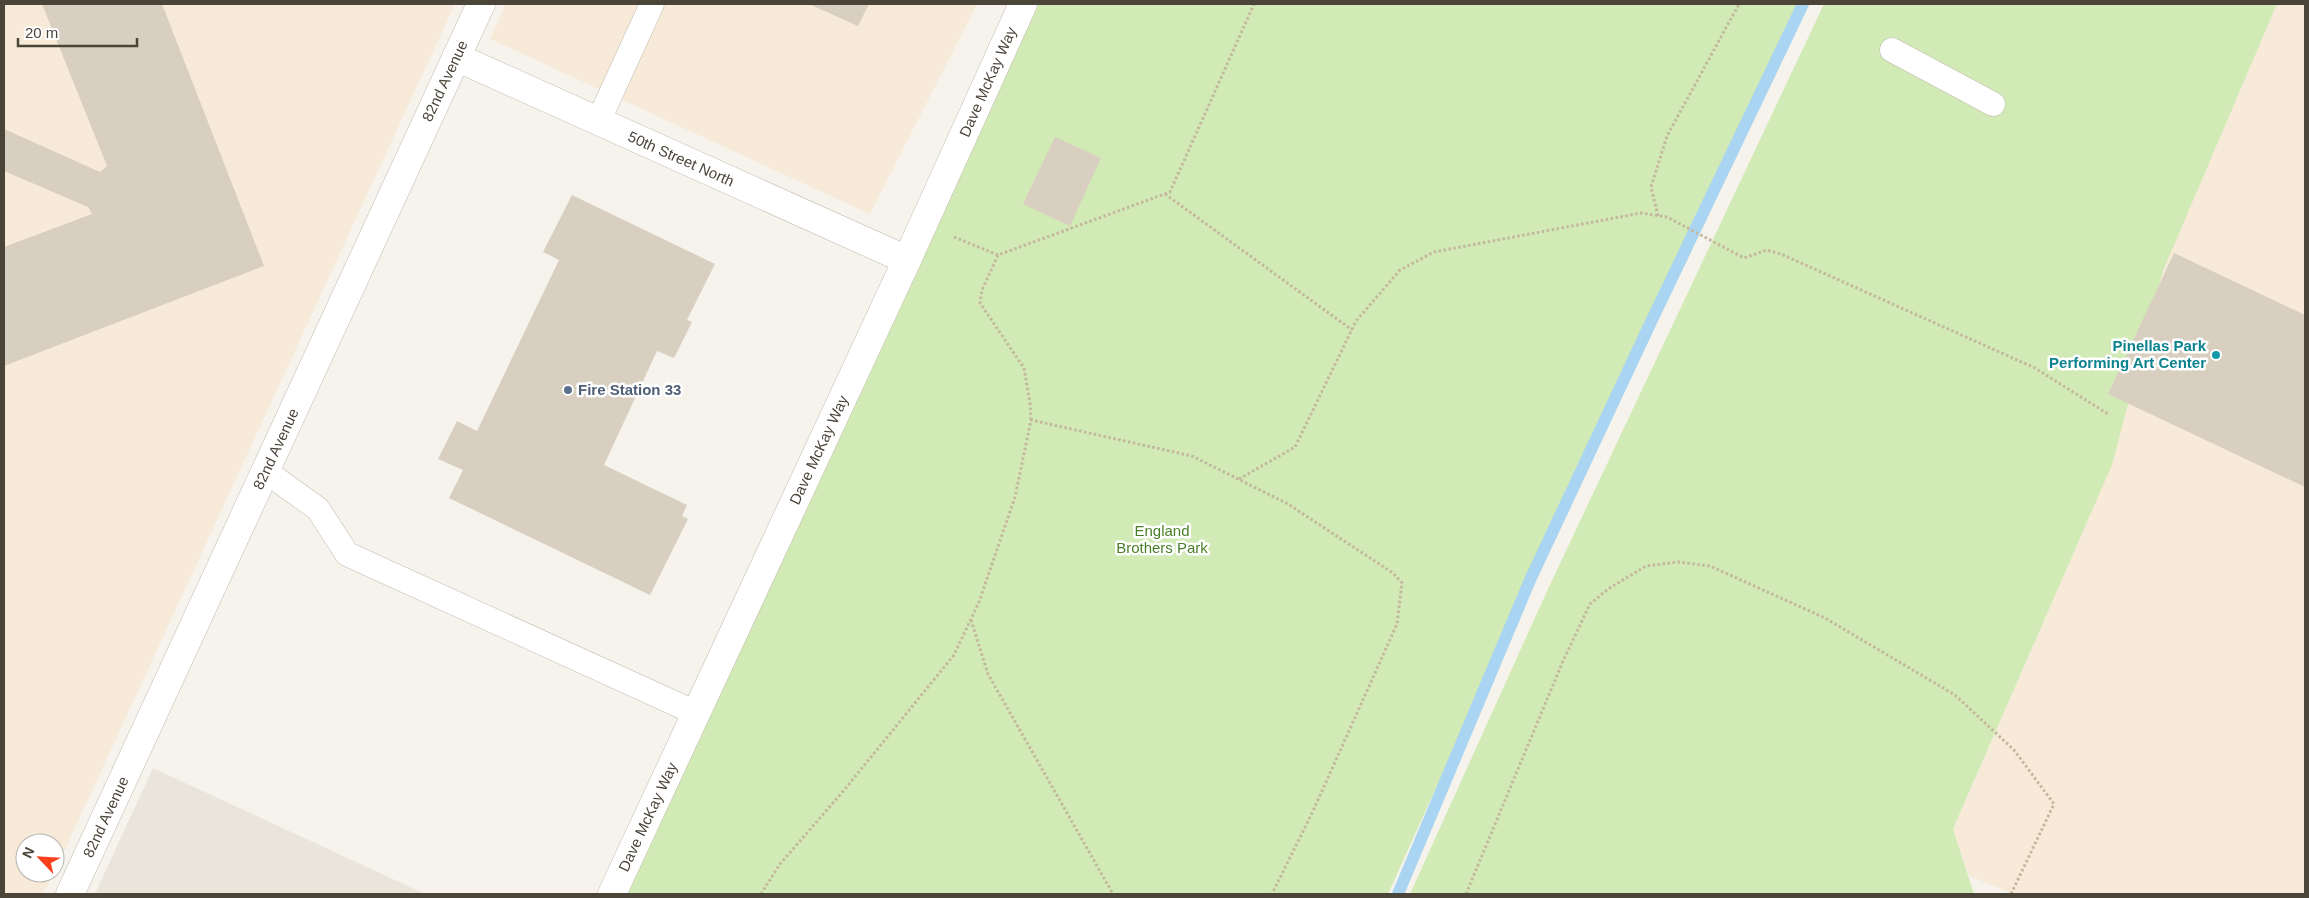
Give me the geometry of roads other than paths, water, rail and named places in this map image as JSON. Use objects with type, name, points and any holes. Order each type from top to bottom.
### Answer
[{"type":"street","name":"82nd Avenue","points":[[70,894],[481,4]]},
{"type":"street","name":"Dave McKay Way","points":[[612,894],[907,260],[1023,4]]},
{"type":"street","name":"50th Street North","points":[[456,57],[907,260]]},
{"type":"lane","points":[[598,122],[652,4]]},
{"type":"lane","points":[[1892,50],[1993,104]]},
{"type":"lane","points":[[265,471],[318,509],[346,554],[696,713]]},
{"type":"waterway","points":[[1398,894],[1530,580],[1803,4]]},
{"type":"place","name":"Pinellas Park Performing Art Center","points":[[2216,355]]},
{"type":"place","name":"Fire Station 33","points":[[568,390]]},
{"type":"park label","name":"England Brothers Park","points":[[1162,540]]}]
